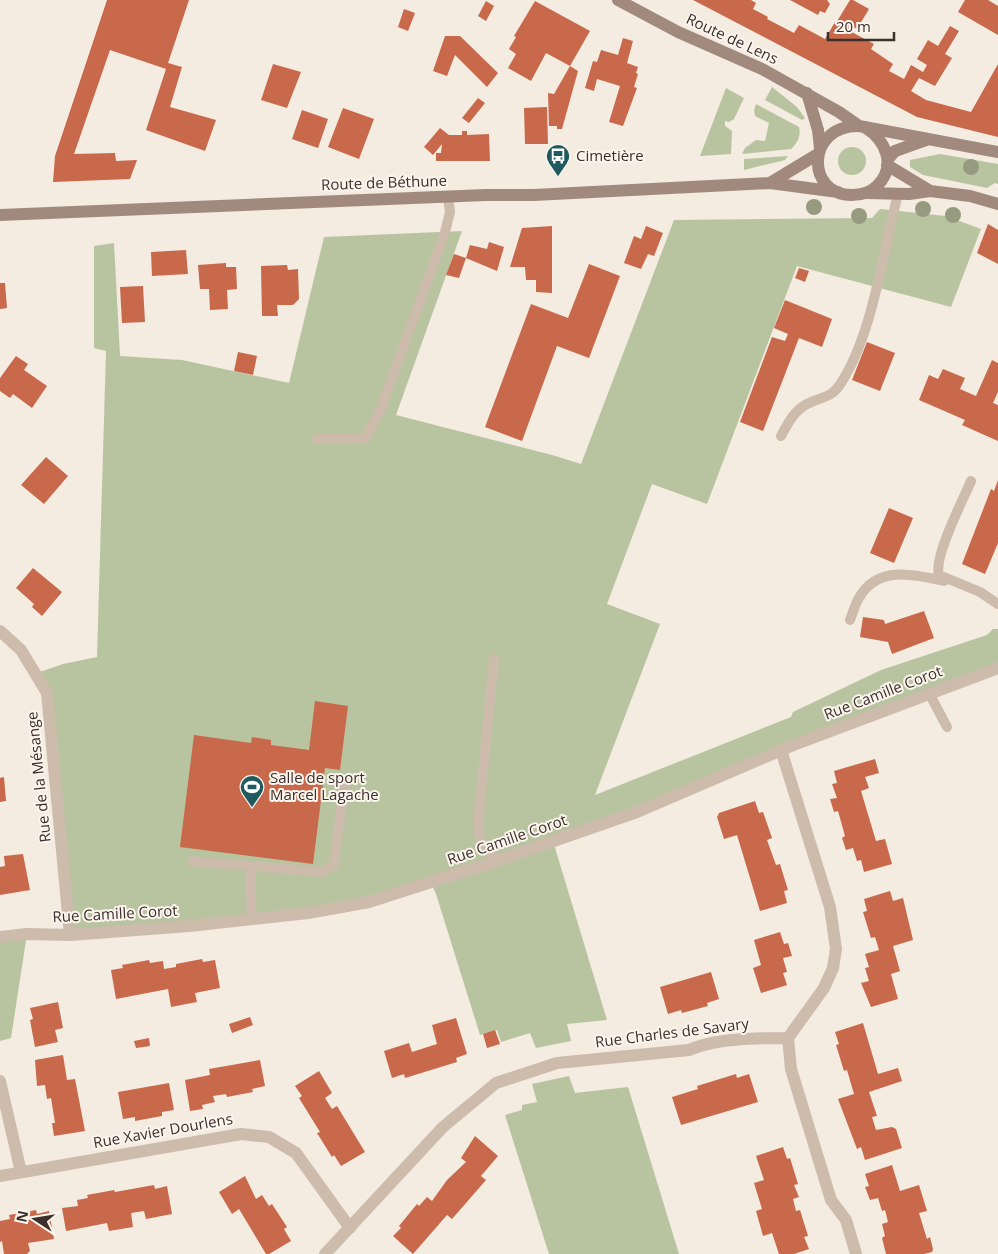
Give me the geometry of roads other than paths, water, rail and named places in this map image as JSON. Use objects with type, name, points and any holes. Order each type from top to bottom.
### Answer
[{"type":"main road","name":"Route de Lens","points":[[618,0],[678,32],[762,69],[807,93],[862,127]]},
{"type":"main road","points":[[807,93],[818,130],[818,166],[821,176],[828,186],[838,192],[847,195],[930,191],[970,196],[998,204]]},
{"type":"main road","points":[[862,127],[877,135],[885,146],[888,162],[930,191]]},
{"type":"main road","points":[[770,183],[819,151],[831,133],[839,128],[862,127],[998,152]]},
{"type":"main road","points":[[867,193],[877,186],[884,176],[888,162],[895,151],[926,140]]},
{"type":"main road","name":"Route de Béthune","points":[[0,215],[770,183],[838,192]]},
{"type":"street","name":"Rue de la Mésange","points":[[0,632],[21,650],[47,693],[70,935]]},
{"type":"street","name":"Rue Camille Corot","points":[[0,937],[27,934],[70,935],[252,920],[369,902],[496,862],[637,812],[781,750],[998,668]]},
{"type":"street","points":[[781,750],[830,907],[836,949],[833,968],[824,988],[788,1038],[792,1069],[831,1200],[846,1220],[856,1254]]},
{"type":"street","name":"Rue Charles de Savary","points":[[325,1254],[443,1127],[496,1083],[556,1063],[690,1050],[700,1045],[788,1038]]},
{"type":"street","points":[[0,1081],[21,1172]]},
{"type":"street","name":"Rue Xavier Dourlens","points":[[0,1176],[241,1134],[269,1137],[296,1154],[350,1228]]},
{"type":"lane","points":[[781,436],[794,414],[808,404],[828,398],[841,384],[852,362],[876,287],[898,194]]},
{"type":"lane","points":[[316,439],[365,439],[380,411],[445,232],[450,212],[448,197]]},
{"type":"lane","points":[[971,481],[937,569],[939,575],[980,592],[998,604]]},
{"type":"lane","points":[[850,620],[859,598],[868,586],[893,573],[914,574],[956,583]]},
{"type":"lane","points":[[494,659],[478,824],[480,839],[496,862]]},
{"type":"lane","points":[[929,693],[947,727]]},
{"type":"lane","points":[[192,861],[321,872],[334,865],[345,780]]},
{"type":"lane","points":[[250,867],[252,920]]},
{"type":"place","name":"Cimetière","points":[[558,177]]},
{"type":"place","name":"Salle de sport Marcel Lagache","points":[[252,808]]}]
